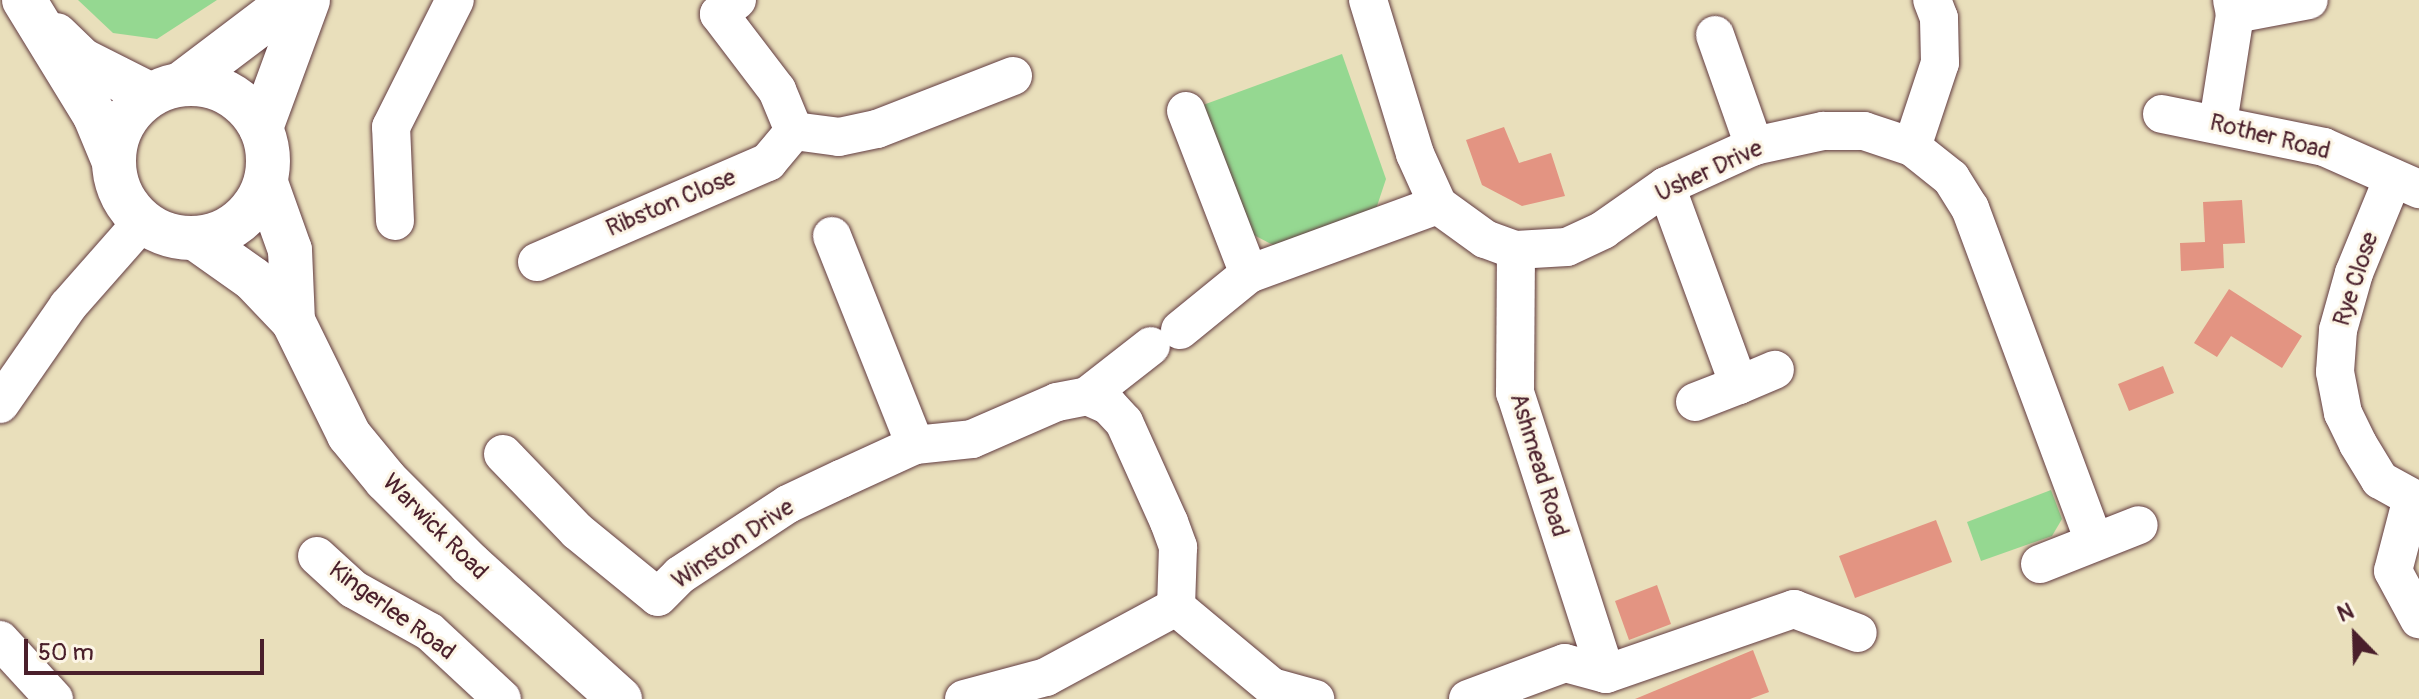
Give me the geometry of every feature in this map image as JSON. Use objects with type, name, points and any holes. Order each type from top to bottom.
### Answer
[{"type":"main road","points":[[114,162],[128,117],[292,0]]},
{"type":"main road","points":[[261,128],[308,0]]},
{"type":"main road","points":[[29,7],[82,60],[165,89],[228,93],[248,108],[261,128],[268,155],[266,183],[239,222],[195,238],[176,236],[143,221],[123,195],[114,162],[95,116],[29,7]]},
{"type":"main road","name":"Warwick Road","points":[[266,183],[290,250],[293,321]]},
{"type":"main road","name":"Warwick Road","points":[[195,238],[253,279],[293,321],[349,435],[386,480],[470,564],[620,699]]},
{"type":"street","points":[[395,221],[391,127],[455,0]]},
{"type":"street","name":"Usher Drive","points":[[1368,0],[1415,154],[1438,205],[1485,239],[1516,250],[1567,247],[1603,230],[1666,186],[1754,146],[1823,131],[1864,131],[1912,147],[1951,178],[1970,208],[2094,541]]},
{"type":"street","points":[[1912,147],[1940,63],[1939,18],[1932,0]]},
{"type":"street","points":[[2218,123],[2233,7],[2309,0]]},
{"type":"street","points":[[720,5],[777,90],[794,131],[839,137],[877,129],[1013,76]]},
{"type":"street","points":[[1715,35],[1754,146]]},
{"type":"street","points":[[1186,111],[1249,274]]},
{"type":"street","name":"Rother Road","points":[[2162,114],[2324,147],[2406,183]]},
{"type":"street","name":"Ribston Close","points":[[537,262],[768,162],[794,131]]},
{"type":"street","name":"Rye Close","points":[[2406,183],[2354,273],[2338,330],[2335,372],[2343,413],[2380,480],[2416,498],[2393,571],[2419,619]]},
{"type":"street","points":[[1666,186],[1739,385]]},
{"type":"street","points":[[1176,607],[1178,547],[1169,522],[1124,422],[1109,406],[1087,396],[1249,274],[1438,205]]},
{"type":"street","points":[[0,404],[68,306],[143,221]]},
{"type":"street","points":[[832,236],[915,445]]},
{"type":"street","name":"Ashmead Road","points":[[1516,250],[1515,393],[1606,674]]},
{"type":"street","points":[[1695,402],[1775,370]]},
{"type":"street","name":"Winston Drive","points":[[503,454],[577,531],[658,597],[680,575],[788,504],[915,445],[972,439],[1057,402],[1087,396]]},
{"type":"street","points":[[2040,564],[2139,525]]},
{"type":"street","name":"Kingerlee Road","points":[[317,556],[353,589],[430,632],[502,699]]},
{"type":"street","points":[[964,699],[1046,677],[1176,607]]},
{"type":"street","points":[[1176,607],[1272,687],[1315,699]]},
{"type":"street","points":[[1468,699],[1565,663],[1606,674],[1794,609],[1858,633]]},
{"type":"street","points":[[0,640],[54,699]]},
{"type":"green space","points":[[78,0],[217,0],[157,39],[113,33]]},
{"type":"green space","points":[[1342,54],[1386,179],[1375,212],[1277,247],[1250,233],[1203,105]]},
{"type":"green space","points":[[2051,490],[2062,519],[2052,536],[1981,561],[1967,522]]},
{"type":"building","points":[[1504,127],[1519,163],[1551,153],[1565,196],[1522,206],[1482,185],[1466,140]]},
{"type":"building","points":[[2242,200],[2245,243],[2223,244],[2224,268],[2181,271],[2180,243],[2205,242],[2203,202]]},
{"type":"building","points":[[2229,289],[2302,336],[2282,368],[2231,336],[2217,357],[2194,343]]},
{"type":"building","points":[[2163,366],[2174,393],[2129,411],[2118,384]]},
{"type":"building","points":[[1936,520],[1952,562],[1855,598],[1839,556]]},
{"type":"building","points":[[1657,585],[1671,624],[1629,640],[1615,601]]},
{"type":"building","points":[[1753,650],[1769,692],[1750,699],[1635,699]]}]
